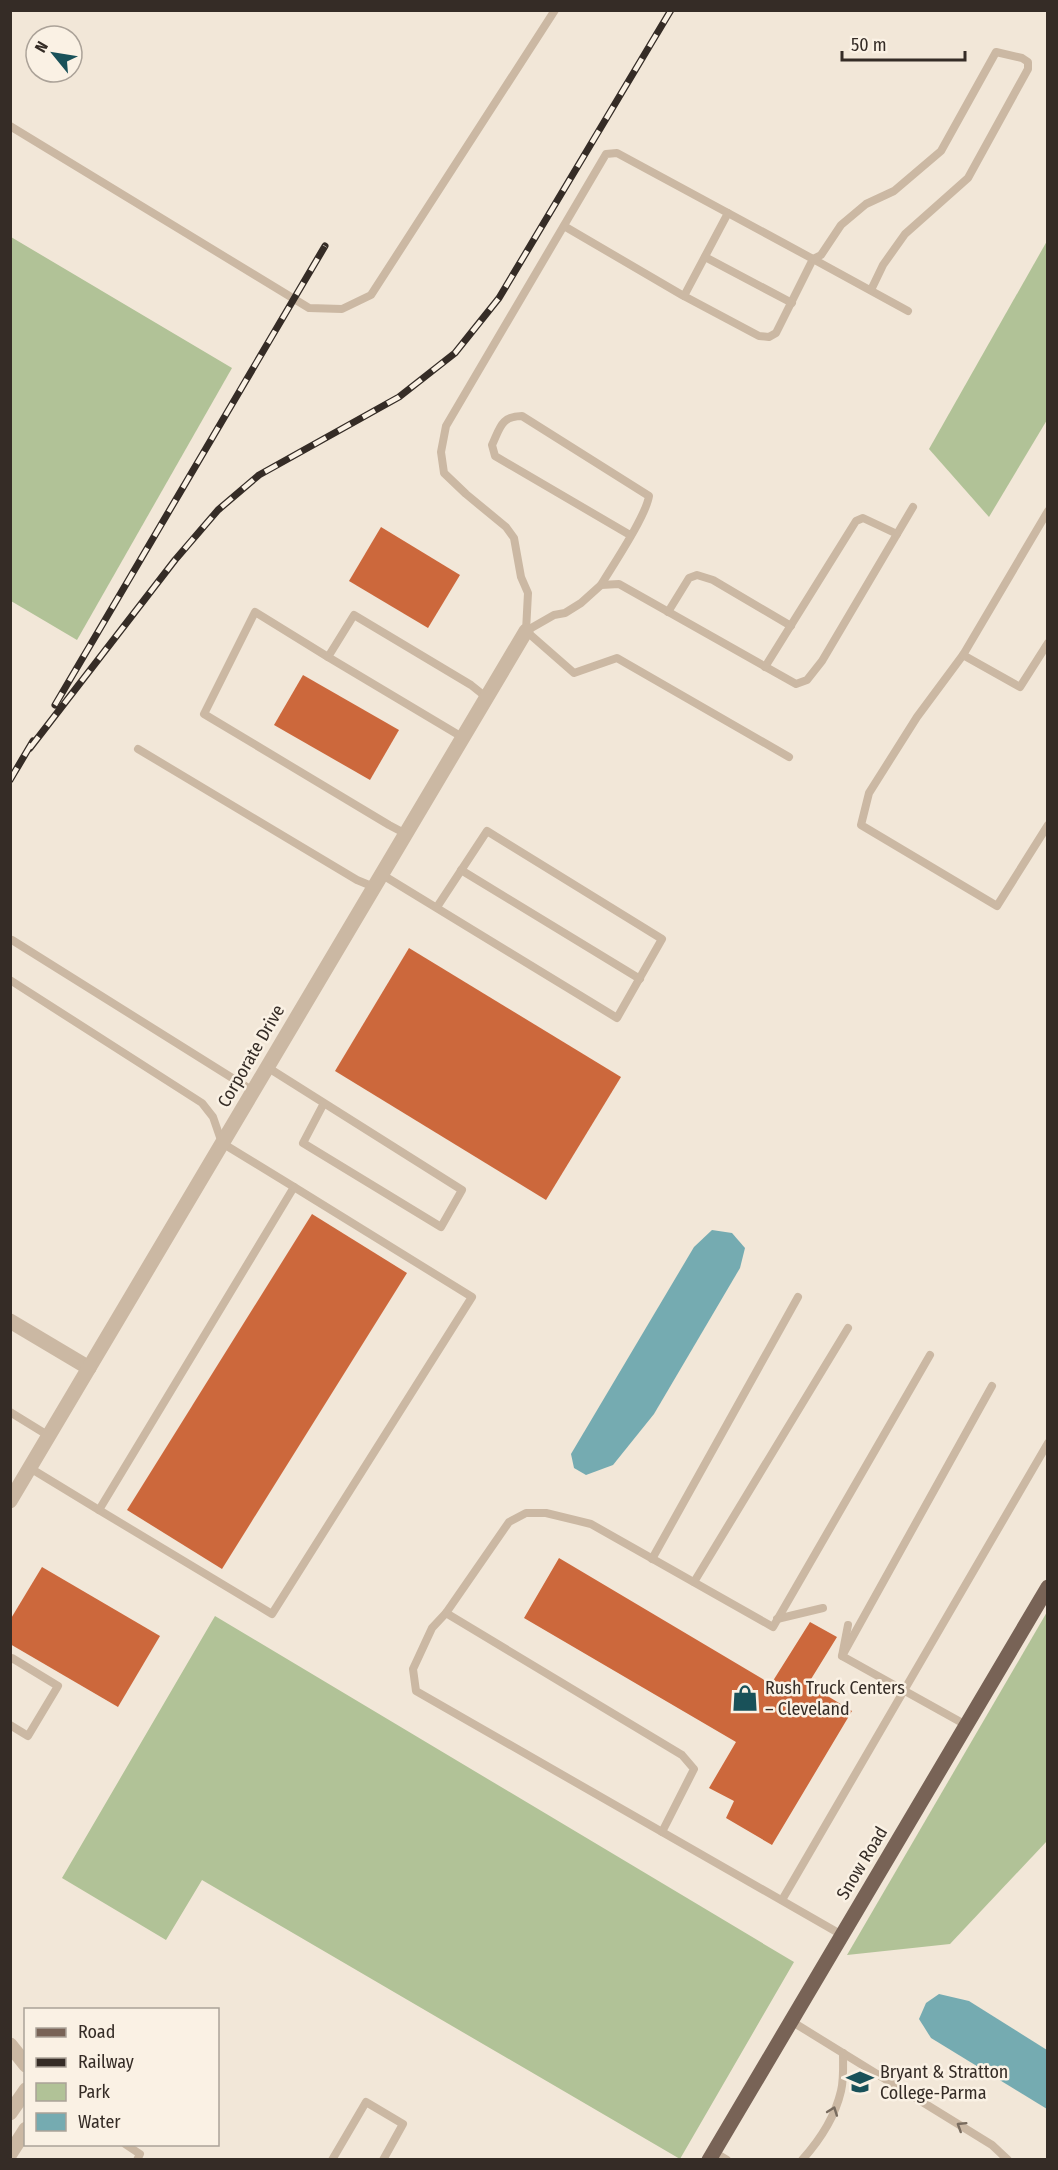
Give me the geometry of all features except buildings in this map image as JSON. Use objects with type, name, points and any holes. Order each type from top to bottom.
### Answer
[{"type":"main road","name":"Snow Road","points":[[717,2157],[791,2021],[1047,1587]]},
{"type":"street","name":"Corporate Drive","points":[[10,1501],[526,631]]},
{"type":"street","points":[[10,1321],[89,1368]]},
{"type":"street","points":[[10,2045],[24,2062]]},
{"type":"street","points":[[10,2113],[24,2093]]},
{"type":"street","points":[[10,2154],[24,2132]]},
{"type":"lane","points":[[10,126],[309,308],[342,309],[371,295],[555,10]]},
{"type":"lane","points":[[564,226],[684,296],[759,336],[769,337],[776,333],[813,259],[821,255],[841,225],[866,204],[894,191],[941,151],[996,52],[1022,58],[1028,62],[1028,69],[968,178],[905,234],[883,265],[871,290]]},
{"type":"lane","points":[[526,631],[528,593],[521,577],[514,538],[506,527],[444,473],[441,452],[446,426],[606,154],[617,153],[908,310]]},
{"type":"lane","points":[[684,296],[728,213]]},
{"type":"lane","points":[[705,257],[792,303]]},
{"type":"lane","points":[[526,631],[555,615],[566,614],[601,585],[648,505],[649,496],[522,416],[511,416],[502,424],[492,445],[495,456],[630,535]]},
{"type":"lane","points":[[601,585],[619,584],[795,684],[807,680],[822,661],[913,507]]},
{"type":"lane","points":[[1047,511],[963,655],[917,717],[868,793],[861,825],[997,906],[1047,825]]},
{"type":"lane","points":[[765,667],[856,521],[863,518],[897,534]]},
{"type":"lane","points":[[668,612],[689,578],[697,575],[713,580],[791,626]]},
{"type":"lane","points":[[406,834],[204,714],[255,612],[462,737]]},
{"type":"lane","points":[[328,657],[354,615],[471,685],[486,697]]},
{"type":"lane","points":[[526,631],[574,673],[617,658],[789,757]]},
{"type":"lane","points":[[963,655],[1020,687],[1047,644]]},
{"type":"lane","points":[[138,749],[357,880],[377,880],[437,907],[617,1018],[662,939],[487,831],[437,907]]},
{"type":"lane","points":[[461,870],[640,979]]},
{"type":"lane","points":[[12,940],[253,1091]]},
{"type":"lane","points":[[10,980],[202,1103],[213,1117],[222,1143],[472,1298],[272,1614],[30,1468]]},
{"type":"lane","points":[[267,1067],[462,1190],[441,1227],[303,1143],[324,1103]]},
{"type":"lane","points":[[99,1510],[294,1187]]},
{"type":"lane","points":[[652,1558],[798,1297]]},
{"type":"lane","points":[[694,1582],[848,1328]]},
{"type":"lane","points":[[842,1935],[416,1691],[413,1669],[432,1628],[446,1613],[509,1522],[526,1513],[546,1513],[591,1524],[772,1627],[930,1355]]},
{"type":"lane","points":[[842,1656],[992,1386]]},
{"type":"lane","points":[[10,1412],[49,1436]]},
{"type":"lane","points":[[782,1900],[1047,1443]]},
{"type":"lane","points":[[777,1618],[823,1608]]},
{"type":"lane","points":[[446,1613],[682,1755],[694,1769],[662,1832]]},
{"type":"lane","points":[[842,1656],[848,1625]]},
{"type":"lane","points":[[842,1656],[966,1725]]},
{"type":"lane","points":[[10,1660],[12,1658],[58,1686],[28,1736],[10,1725]]},
{"type":"lane","points":[[791,2021],[992,2145],[1008,2160]]},
{"type":"lane","points":[[802,2160],[818,2143],[830,2121],[841,2091],[843,2053]]},
{"type":"lane","points":[[332,2160],[366,2102],[403,2124],[383,2160]]},
{"type":"lane","points":[[127,2146],[140,2154],[137,2160]]},
{"type":"green space","points":[[11,237],[232,368],[77,640],[11,601]]},
{"type":"green space","points":[[1047,241],[1047,420],[989,517],[929,449]]},
{"type":"green space","points":[[1047,1612],[1047,1841],[950,1944],[847,1955]]},
{"type":"green space","points":[[215,1616],[794,1962],[680,2159],[202,1880],[166,1940],[62,1878]]},
{"type":"water","points":[[712,1230],[732,1233],[745,1248],[740,1268],[654,1414],[613,1465],[586,1475],[574,1468],[571,1454],[694,1247]]},
{"type":"water","points":[[939,1994],[969,2001],[1047,2050],[1047,2109],[931,2038],[919,2019],[926,2003]]},
{"type":"railway","points":[[30,748],[175,560],[218,510],[259,475],[399,397],[455,353],[499,298],[671,10]]},
{"type":"railway","points":[[55,705],[325,246]]},
{"type":"railway","points":[[10,780],[33,741]]},
{"type":"place","name":"Rush Truck Centers – Cleveland","points":[[745,1698]]},
{"type":"place","name":"Bryant & Stratton College-Parma","points":[[860,2082]]}]
